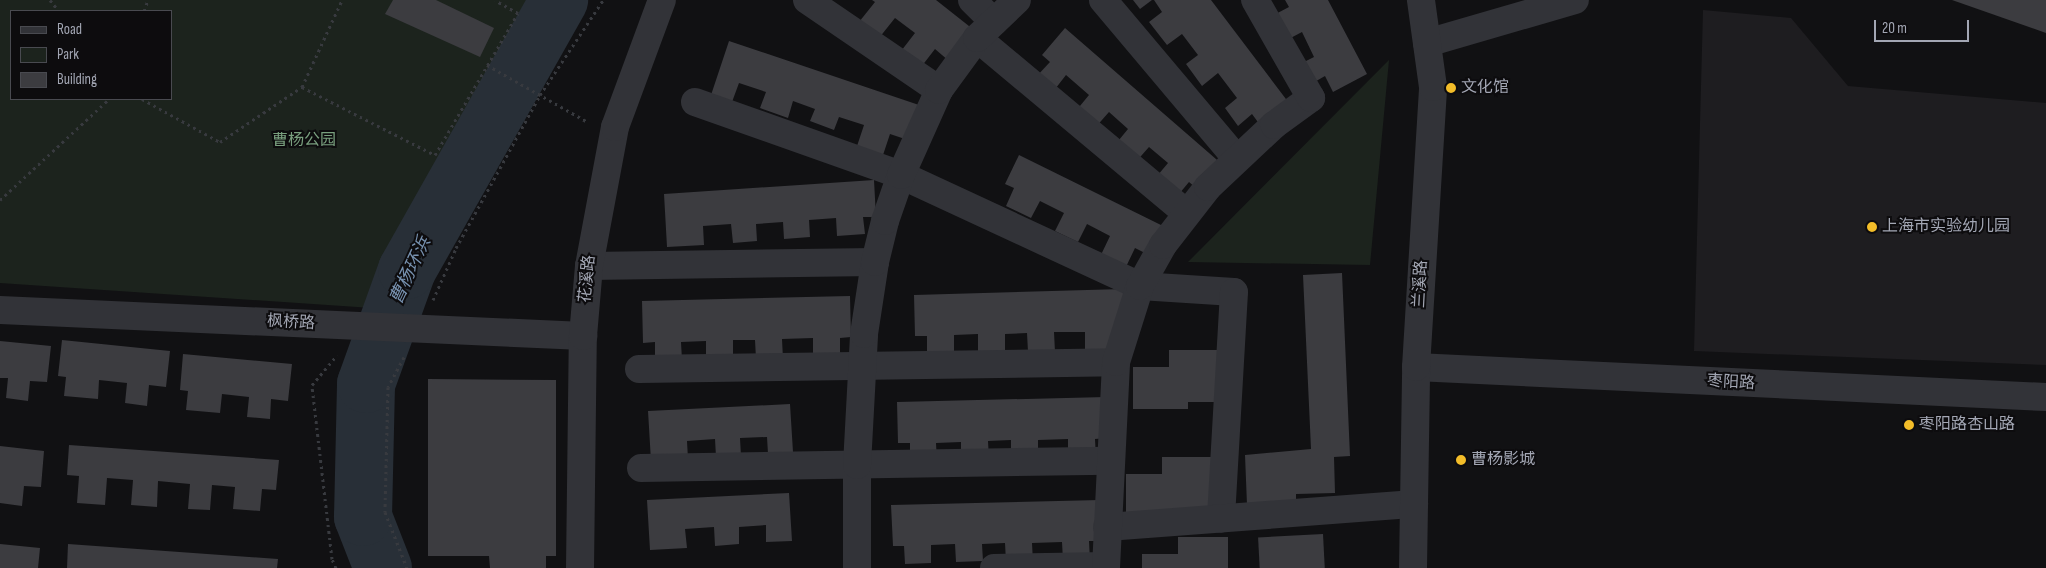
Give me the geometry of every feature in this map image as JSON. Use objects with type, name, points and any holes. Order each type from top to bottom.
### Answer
[{"type":"street","name":"花溪路","points":[[580,568],[583,336],[589,266],[612,136],[636,64],[662,0]]},
{"type":"street","points":[[807,0],[939,90]]},
{"type":"street","points":[[972,0],[985,30],[1186,212]]},
{"type":"street","points":[[857,568],[857,465],[862,366],[875,262],[901,175],[939,90],[985,30],[1017,0]]},
{"type":"street","points":[[1103,0],[1236,158]]},
{"type":"street","points":[[994,568],[1106,567],[1109,461],[1116,362],[1140,286],[1163,245],[1186,212],[1236,158],[1310,98],[1256,0]]},
{"type":"street","name":"兰溪路","points":[[1413,568],[1416,366],[1433,87],[1422,0]]},
{"type":"street","points":[[1427,43],[1575,0]]},
{"type":"street","points":[[696,102],[901,175],[1140,286],[1234,292],[1221,519]]},
{"type":"street","points":[[589,266],[875,262]]},
{"type":"street","name":"枫桥路","points":[[0,310],[583,336]]},
{"type":"street","points":[[639,369],[1116,362]]},
{"type":"street","name":"枣阳路","points":[[1416,366],[2046,397]]},
{"type":"street","points":[[641,468],[1109,461]]},
{"type":"street","points":[[1107,528],[1414,504]]},
{"type":"path","points":[[50,0],[58,10]]},
{"type":"path","points":[[144,100],[220,142],[302,87],[342,0]]},
{"type":"path","points":[[302,87],[435,155],[518,13],[495,0]]},
{"type":"path","points":[[407,568],[385,512],[388,387],[420,329],[456,248],[540,95],[603,0]]},
{"type":"path","points":[[487,65],[612,136]]},
{"type":"path","points":[[0,200],[108,100]]},
{"type":"path","points":[[336,568],[332,559],[312,385],[361,326]]},
{"type":"shaded area","name":"上海市实验幼儿园","points":[[1703,10],[1791,18],[1848,86],[2046,103],[2046,365],[1694,351]]},
{"type":"green space","name":"曹杨公园","points":[[0,0],[548,0],[500,71],[372,308],[0,283]]},
{"type":"green space","points":[[1389,60],[1370,265],[1188,262]]},
{"type":"building","points":[[393,0],[436,0],[494,28],[480,57],[385,14]]},
{"type":"building","points":[[872,0],[936,0],[974,30],[949,61],[935,49],[918,71],[898,55],[915,33],[895,18],[879,38],[859,22],[875,2]]},
{"type":"building","points":[[1133,0],[1152,0],[1140,9]]},
{"type":"building","points":[[1154,0],[1211,0],[1292,107],[1263,129],[1252,114],[1238,126],[1225,108],[1237,98],[1218,73],[1202,86],[1186,64],[1198,55],[1182,34],[1167,45],[1149,22],[1162,12]]},
{"type":"building","points":[[1285,0],[1328,0],[1367,74],[1333,92],[1325,76],[1311,84],[1300,64],[1314,57],[1302,32],[1283,42],[1270,17],[1289,7]]},
{"type":"building","points":[[1952,0],[2046,0],[2046,33]]},
{"type":"building","points":[[1065,28],[1224,166],[1202,193],[1189,182],[1174,200],[1152,182],[1168,163],[1149,147],[1134,164],[1114,146],[1128,129],[1109,112],[1094,129],[1075,112],[1089,95],[1066,75],[1052,93],[1035,78],[1050,62],[1042,55]]},
{"type":"building","points":[[729,41],[919,105],[908,140],[890,134],[883,155],[857,146],[864,125],[839,117],[834,130],[810,121],[815,109],[793,101],[788,118],[760,108],[766,92],[739,83],[732,102],[711,95]]},
{"type":"building","points":[[1019,155],[1163,226],[1149,255],[1135,248],[1124,271],[1099,259],[1110,236],[1087,224],[1078,242],[1055,231],[1064,213],[1040,201],[1031,218],[1006,206],[1014,188],[1005,184]]},
{"type":"building","points":[[874,180],[876,217],[863,217],[865,234],[837,236],[836,218],[809,220],[810,237],[784,239],[783,222],[756,224],[757,241],[733,243],[731,224],[703,226],[704,245],[667,247],[664,194]]},
{"type":"building","points":[[1342,273],[1350,456],[1334,457],[1335,493],[1296,494],[1296,503],[1247,505],[1245,455],[1311,449],[1303,275]]},
{"type":"building","points":[[1123,289],[1124,330],[1112,351],[1085,351],[1085,332],[1054,332],[1055,352],[1028,352],[1027,333],[1005,334],[1005,351],[978,352],[978,334],[954,335],[954,354],[927,354],[927,336],[915,336],[914,295]]},
{"type":"building","points":[[850,296],[851,337],[840,338],[840,357],[813,358],[813,338],[782,339],[783,359],[756,359],[755,340],[733,340],[733,358],[706,359],[706,341],[681,342],[682,360],[655,361],[655,342],[643,343],[642,301]]},
{"type":"building","points":[[62,340],[170,351],[166,387],[149,385],[147,406],[125,403],[127,383],[99,380],[98,399],[64,396],[66,377],[58,376]]},
{"type":"building","points":[[0,341],[51,346],[47,382],[30,381],[28,401],[6,398],[8,378],[0,378]]},
{"type":"building","points":[[1169,350],[1219,350],[1219,402],[1188,402],[1188,409],[1133,409],[1133,367],[1169,367]]},
{"type":"building","points":[[183,354],[292,364],[288,401],[271,399],[270,419],[247,417],[249,397],[222,394],[220,413],[186,410],[188,391],[180,390]]},
{"type":"building","points":[[428,379],[556,380],[556,556],[546,556],[546,568],[490,568],[489,556],[428,556]]},
{"type":"building","points":[[1106,397],[1107,438],[1095,439],[1096,458],[1068,459],[1068,439],[1038,440],[1038,459],[1011,460],[1011,440],[988,441],[989,459],[961,459],[961,442],[936,443],[937,461],[910,461],[910,443],[898,443],[897,402]]},
{"type":"building","points":[[790,404],[793,452],[768,454],[767,437],[740,438],[741,456],[716,457],[715,439],[687,441],[688,459],[651,461],[648,411]]},
{"type":"building","points":[[69,445],[279,460],[276,490],[262,489],[260,511],[233,509],[235,487],[212,485],[210,510],[188,509],[190,484],[158,481],[157,507],[131,505],[133,480],[107,478],[105,505],[77,503],[79,476],[67,475]]},
{"type":"building","points":[[0,446],[44,451],[41,487],[24,486],[22,506],[0,503]]},
{"type":"building","points":[[1162,457],[1212,457],[1212,509],[1126,516],[1126,474],[1162,474]]},
{"type":"building","points":[[789,493],[792,541],[766,542],[766,525],[739,527],[739,544],[715,546],[714,527],[685,529],[687,548],[650,550],[647,500]]},
{"type":"building","points":[[1100,500],[1102,541],[1089,541],[1090,561],[1063,561],[1062,542],[1032,543],[1033,562],[1006,562],[1005,543],[982,544],[983,561],[956,562],[955,544],[931,545],[931,563],[905,564],[904,546],[893,546],[891,505]]},
{"type":"building","points":[[1323,534],[1325,568],[1260,568],[1258,537]]},
{"type":"building","points":[[1178,537],[1228,537],[1228,568],[1142,568],[1142,554],[1178,554]]},
{"type":"building","points":[[0,544],[40,548],[38,568],[0,568]]},
{"type":"building","points":[[68,544],[278,559],[277,568],[67,568]]},
{"type":"waterway","points":[[541,0],[553,8]]},
{"type":"waterway","name":"曹杨环浜","points":[[383,568],[363,517],[366,384],[407,270],[559,0]]},
{"type":"place","name":"文化馆","points":[[1451,88]]},
{"type":"place","name":"上海市实验幼儿园","points":[[1872,227]]},
{"type":"place","name":"枣阳路杏山路","points":[[1909,425]]},
{"type":"place","name":"曹杨影城","points":[[1461,460]]}]
